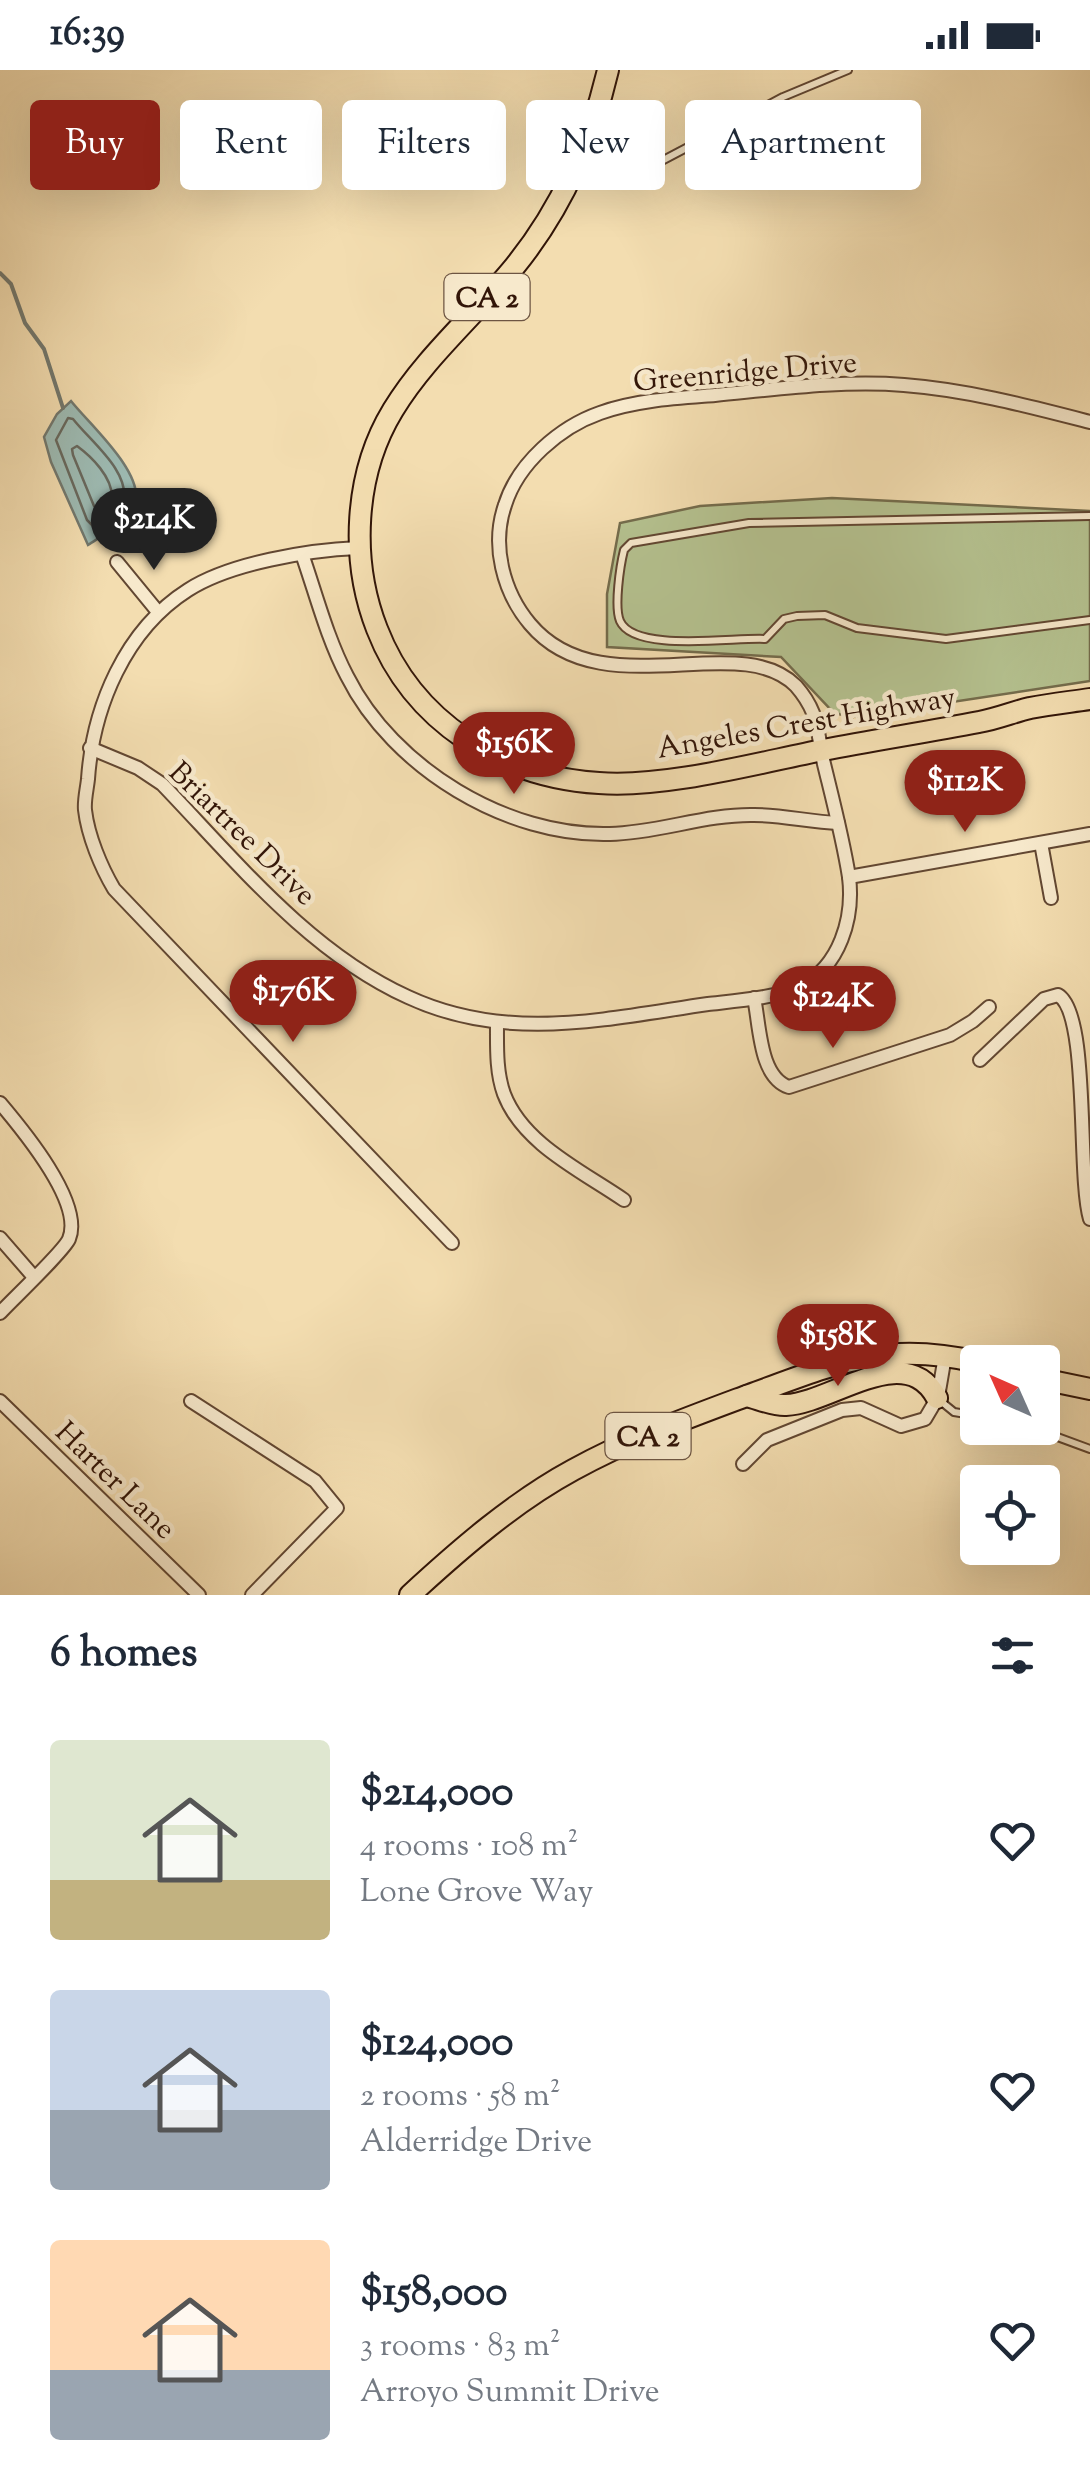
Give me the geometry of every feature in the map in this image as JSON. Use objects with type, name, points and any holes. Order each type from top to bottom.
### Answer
[{"type":"main road","name":"Angeles Crest Highway","points":[[601,100],[608,70]]},
{"type":"main road","name":"Angeles Crest Highway","points":[[564,190],[516,264],[393,410],[378,443],[368,480],[358,548],[370,610],[397,672],[436,718],[504,761],[561,778],[600,784],[634,783],[740,767],[1090,698]]},
{"type":"main road","name":"Angeles Crest Highway","points":[[985,721],[1037,719],[1090,710]]},
{"type":"main road","name":"CA 2","points":[[416,1593],[475,1539],[552,1482],[627,1444],[831,1364],[872,1354],[906,1352],[960,1359]]},
{"type":"main road","points":[[747,1396],[786,1406],[862,1380],[911,1374],[928,1382],[937,1398]]},
{"type":"main road","points":[[1060,1383],[1090,1390]]},
{"type":"street","name":"Greenridge Drive","points":[[821,750],[811,708],[792,683],[773,669],[763,665],[608,664],[565,652],[535,630],[512,596],[498,544],[506,501],[528,465],[573,425],[598,413],[625,406],[746,392],[902,385],[1008,400],[1090,422]]},
{"type":"street","points":[[358,548],[302,554],[234,571],[192,588],[158,612],[124,659],[99,710],[90,748],[85,810],[103,870],[114,888],[452,1243]]},
{"type":"street","points":[[302,554],[348,678],[370,711],[426,768],[488,810],[524,823],[609,834],[751,814],[838,822]]},
{"type":"street","points":[[117,562],[158,612]]},
{"type":"street","name":"Briartree Drive","points":[[90,748],[138,768],[162,784],[317,940],[366,974],[410,999],[497,1024],[558,1026],[754,998],[800,987],[821,969],[849,924],[848,877],[821,750]]},
{"type":"street","points":[[848,877],[1090,834]]},
{"type":"street","points":[[1041,842],[1051,898]]},
{"type":"street","points":[[980,1060],[1052,995],[1067,999],[1083,1048],[1090,1220]]},
{"type":"street","points":[[754,998],[768,1068],[778,1083],[789,1087],[950,1035],[974,1022],[988,1007]]},
{"type":"street","points":[[497,1024],[498,1066],[504,1093],[518,1118],[534,1137],[624,1200]]},
{"type":"street","points":[[0,1104],[51,1168],[72,1224],[64,1246],[0,1314]]},
{"type":"street","points":[[0,1238],[32,1276]]},
{"type":"street","points":[[742,1464],[767,1440],[842,1410],[861,1408],[901,1426],[925,1418],[937,1398],[945,1356]]},
{"type":"street","name":"Harter Lane","points":[[0,1401],[198,1595]]},
{"type":"street","points":[[191,1401],[315,1481],[337,1508],[252,1595]]},
{"type":"lane","points":[[665,159],[783,98],[848,70]]},
{"type":"lane","points":[[1090,516],[748,523],[665,536],[632,543],[624,550],[618,613],[624,628],[633,635],[692,642],[765,639],[784,619],[797,616],[825,616],[857,628],[946,639],[1090,620]]},
{"type":"lane","points":[[937,1398],[960,1413]]},
{"type":"lane","points":[[1060,1438],[1090,1449]]},
{"type":"green space","points":[[832,498],[1090,511],[1090,681],[853,717],[834,713],[781,657],[607,647],[607,594],[620,523],[700,506]]},
{"type":"water","points":[[71,401],[124,464],[136,492],[135,504],[127,516],[88,545],[44,437],[57,414]]},
{"type":"waterway","points":[[0,273],[11,284],[25,323],[44,349],[63,408]]}]
